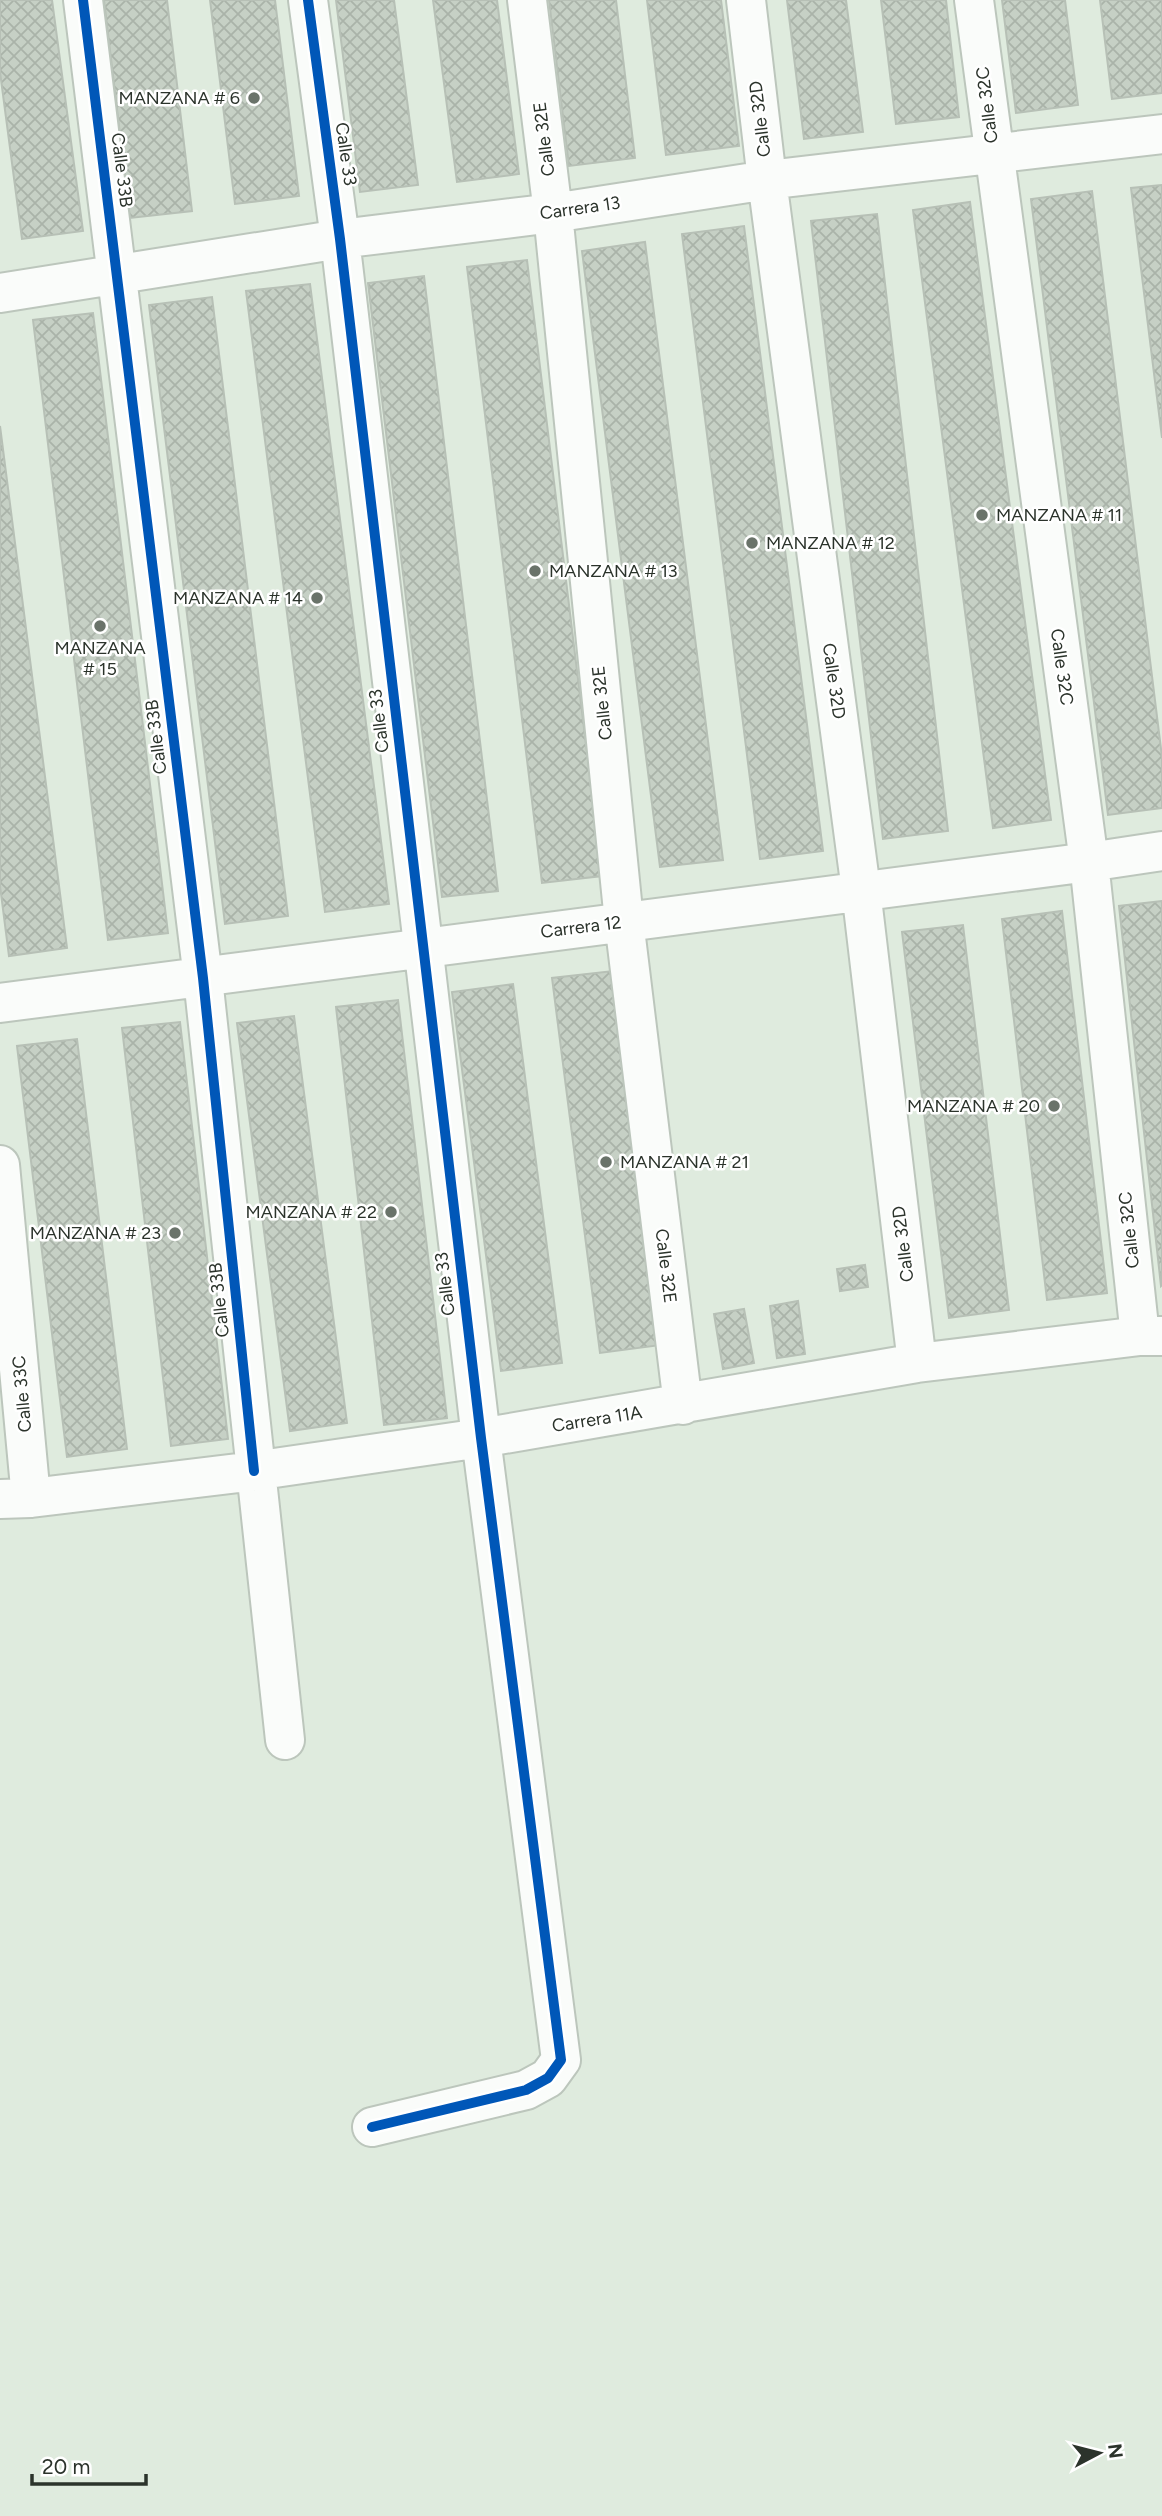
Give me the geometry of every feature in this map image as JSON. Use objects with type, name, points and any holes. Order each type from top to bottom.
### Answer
[{"type":"street","name":"Calle 33B","points":[[83,0],[203,978],[285,1740]]},
{"type":"street","name":"Calle 33","points":[[308,0],[340,239],[481,1438],[561,2060],[548,2078],[526,2090],[372,2127]]},
{"type":"street","name":"Calle 32E","points":[[527,0],[553,213],[624,921],[683,1405]]},
{"type":"street","name":"Calle 32D","points":[[746,0],[767,180],[861,890],[917,1363]]},
{"type":"street","name":"Calle 32C","points":[[974,0],[1151,1336]]},
{"type":"street","name":"Carrera 13","points":[[0,293],[340,239],[553,213],[767,180],[1162,134]]},
{"type":"street","name":"Carrera 12","points":[[0,1003],[1162,851]]},
{"type":"street","name":"Calle 33C","points":[[0,1165],[16,1498]]},
{"type":"street","name":"Carrera 11A","points":[[16,1498],[254,1471],[481,1438],[917,1363],[1151,1336]]},
{"type":"building","points":[[0,0],[52,0],[83,231],[22,239],[0,72]]},
{"type":"building","points":[[104,0],[167,0],[192,211],[130,218]]},
{"type":"building","name":"MANZANA # 6","points":[[210,0],[275,0],[299,196],[235,204]]},
{"type":"building","points":[[336,0],[394,0],[418,185],[360,192]]},
{"type":"building","points":[[433,0],[497,0],[519,174],[457,182]]},
{"type":"building","points":[[549,0],[616,0],[635,158],[569,166]]},
{"type":"building","points":[[647,0],[721,0],[739,146],[666,155]]},
{"type":"building","points":[[787,0],[846,0],[863,132],[804,139]]},
{"type":"building","points":[[881,0],[946,0],[959,117],[896,124]]},
{"type":"building","points":[[1002,0],[1065,0],[1078,105],[1016,113]]},
{"type":"building","points":[[1100,0],[1162,0],[1162,93],[1112,99]]},
{"type":"building","points":[[1162,185],[1162,438],[1131,188]]},
{"type":"building","points":[[1092,191],[1162,757],[1162,808],[1108,815],[1031,199]]},
{"type":"building","name":"MANZANA # 11","points":[[970,202],[1051,820],[993,828],[913,210]]},
{"type":"building","points":[[877,214],[948,831],[883,839],[811,221]]},
{"type":"building","name":"MANZANA # 12","points":[[744,226],[823,851],[760,859],[682,234]]},
{"type":"building","points":[[645,242],[723,860],[660,867],[582,251]]},
{"type":"building","name":"MANZANA # 13","points":[[527,260],[602,876],[542,883],[467,267]]},
{"type":"building","points":[[424,276],[498,891],[442,897],[368,283]]},
{"type":"building","name":"MANZANA # 14","points":[[310,284],[389,904],[325,912],[246,291]]},
{"type":"building","points":[[212,297],[288,916],[225,924],[149,305]]},
{"type":"building","name":"MANZANA # 15","points":[[93,313],[168,933],[108,940],[33,320]]},
{"type":"building","points":[[0,426],[67,948],[9,956],[0,886]]},
{"type":"building","points":[[1162,901],[1162,1285],[1161,1286],[1119,906]]},
{"type":"building","name":"MANZANA # 20","points":[[1062,911],[1107,1293],[1047,1300],[1002,919]]},
{"type":"building","points":[[963,925],[1009,1310],[949,1318],[902,932]]},
{"type":"building","name":"MANZANA # 21","points":[[613,971],[661,1345],[600,1353],[552,978]]},
{"type":"building","points":[[513,984],[562,1363],[501,1371],[452,992]]},
{"type":"building","name":"MANZANA # 22","points":[[398,1000],[447,1418],[384,1425],[336,1007]]},
{"type":"building","points":[[294,1016],[347,1423],[290,1431],[237,1023]]},
{"type":"building","name":"MANZANA # 23","points":[[180,1022],[228,1439],[171,1446],[122,1028]]},
{"type":"building","points":[[77,1039],[127,1449],[67,1457],[17,1046]]},
{"type":"building","points":[[865,1265],[868,1287],[840,1291],[837,1269]]},
{"type":"building","points":[[798,1301],[805,1354],[777,1358],[770,1306]]},
{"type":"building","points":[[744,1309],[754,1363],[723,1369],[714,1314]]},
{"type":"cycle path","points":[[83,0],[203,978],[254,1471]]},
{"type":"cycle path","points":[[308,0],[340,239],[481,1438],[561,2060],[548,2078],[526,2090],[372,2127]]},
{"type":"place","name":"MANZANA # 6","points":[[254,98]]},
{"type":"place","name":"MANZANA # 11","points":[[982,515]]},
{"type":"place","name":"MANZANA # 12","points":[[752,543]]},
{"type":"place","name":"MANZANA # 13","points":[[535,571]]},
{"type":"place","name":"MANZANA # 14","points":[[317,598]]},
{"type":"place","name":"MANZANA # 15","points":[[100,626]]},
{"type":"place","name":"MANZANA # 20","points":[[1054,1106]]},
{"type":"place","name":"MANZANA # 21","points":[[606,1162]]},
{"type":"place","name":"MANZANA # 22","points":[[391,1212]]},
{"type":"place","name":"MANZANA # 23","points":[[175,1233]]}]
